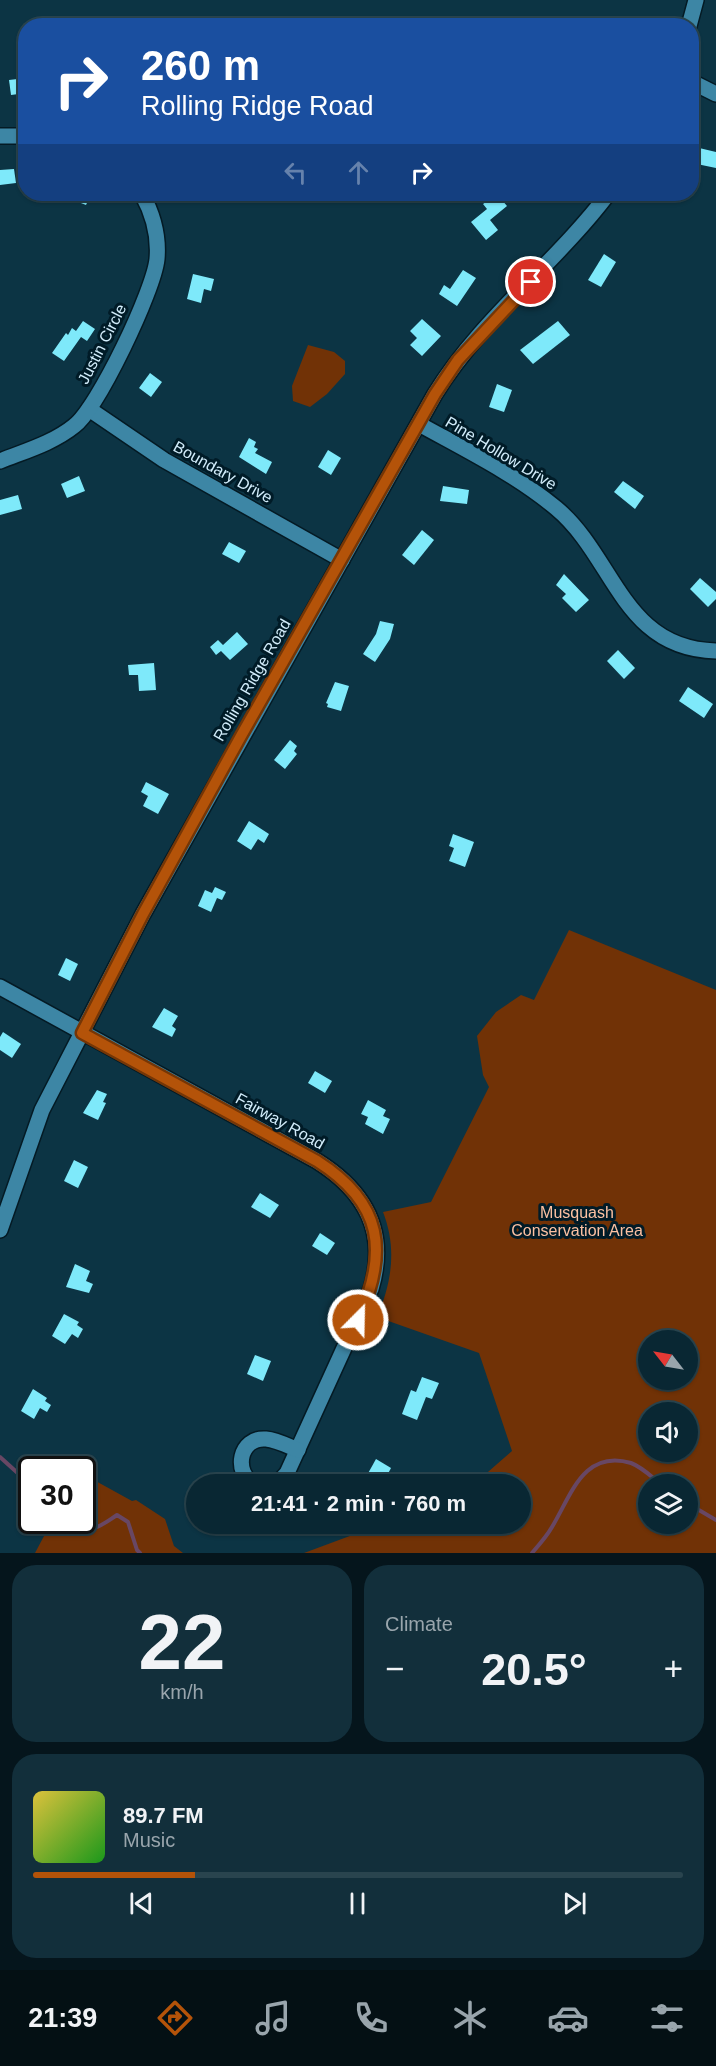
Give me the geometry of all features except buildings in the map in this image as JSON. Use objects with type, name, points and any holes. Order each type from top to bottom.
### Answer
[{"type":"street","points":[[691,18],[696,0]]},
{"type":"street","points":[[699,86],[716,94]]},
{"type":"street","points":[[0,136],[18,136]]},
{"type":"street","name":"Justin Circle","points":[[0,461],[59,436],[76,425],[89,409],[113,365],[154,275],[156,234],[144,201]]},
{"type":"street","name":"Rolling Ridge Road","points":[[0,1230],[42,1110],[143,914],[233,750],[450,370],[560,251],[602,201]]},
{"type":"street","name":"Boundary Drive","points":[[89,409],[164,460],[342,560]]},
{"type":"street","name":"Pine Hollow Drive","points":[[419,424],[501,470],[557,509],[576,528],[630,607],[659,636],[686,647],[716,651]]},
{"type":"street","name":"Fairway Road","points":[[0,987],[323,1165],[350,1186],[366,1209],[375,1235],[375,1275],[366,1302],[286,1474]]},
{"type":"street","points":[[244,1474],[240,1462],[251,1443],[266,1439],[298,1450]]},
{"type":"green space","points":[[308,345],[334,352],[345,361],[345,374],[327,394],[310,407],[293,401],[292,386]]},
{"type":"green space","name":"Musquash Conservation Area","points":[[569,930],[716,990],[716,1553],[304,1553],[355,1534],[531,1534],[531,1474],[486,1474],[512,1451],[479,1353],[377,1317],[386,1291],[391,1265],[390,1239],[383,1212],[431,1202],[489,1087],[483,1075],[477,1036],[496,1012],[521,995],[534,1000]]},
{"type":"green space","points":[[96,1481],[132,1501],[136,1500],[165,1519],[174,1546],[183,1553],[35,1553],[45,1534],[96,1534]]},
{"type":"waterway","points":[[0,1457],[18,1473]]},
{"type":"waterway","points":[[532,1553],[550,1530],[573,1489],[590,1469],[601,1463],[615,1460],[631,1463],[648,1474]]},
{"type":"waterway","points":[[698,1509],[716,1520]]},
{"type":"waterway","points":[[96,1527],[117,1515],[128,1522],[140,1553]]},
{"type":"route","points":[[358,1320],[375,1275],[376,1248],[375,1235],[366,1209],[350,1186],[317,1161],[82,1033],[143,914],[241,736],[435,394],[466,350],[531,282]]}]
